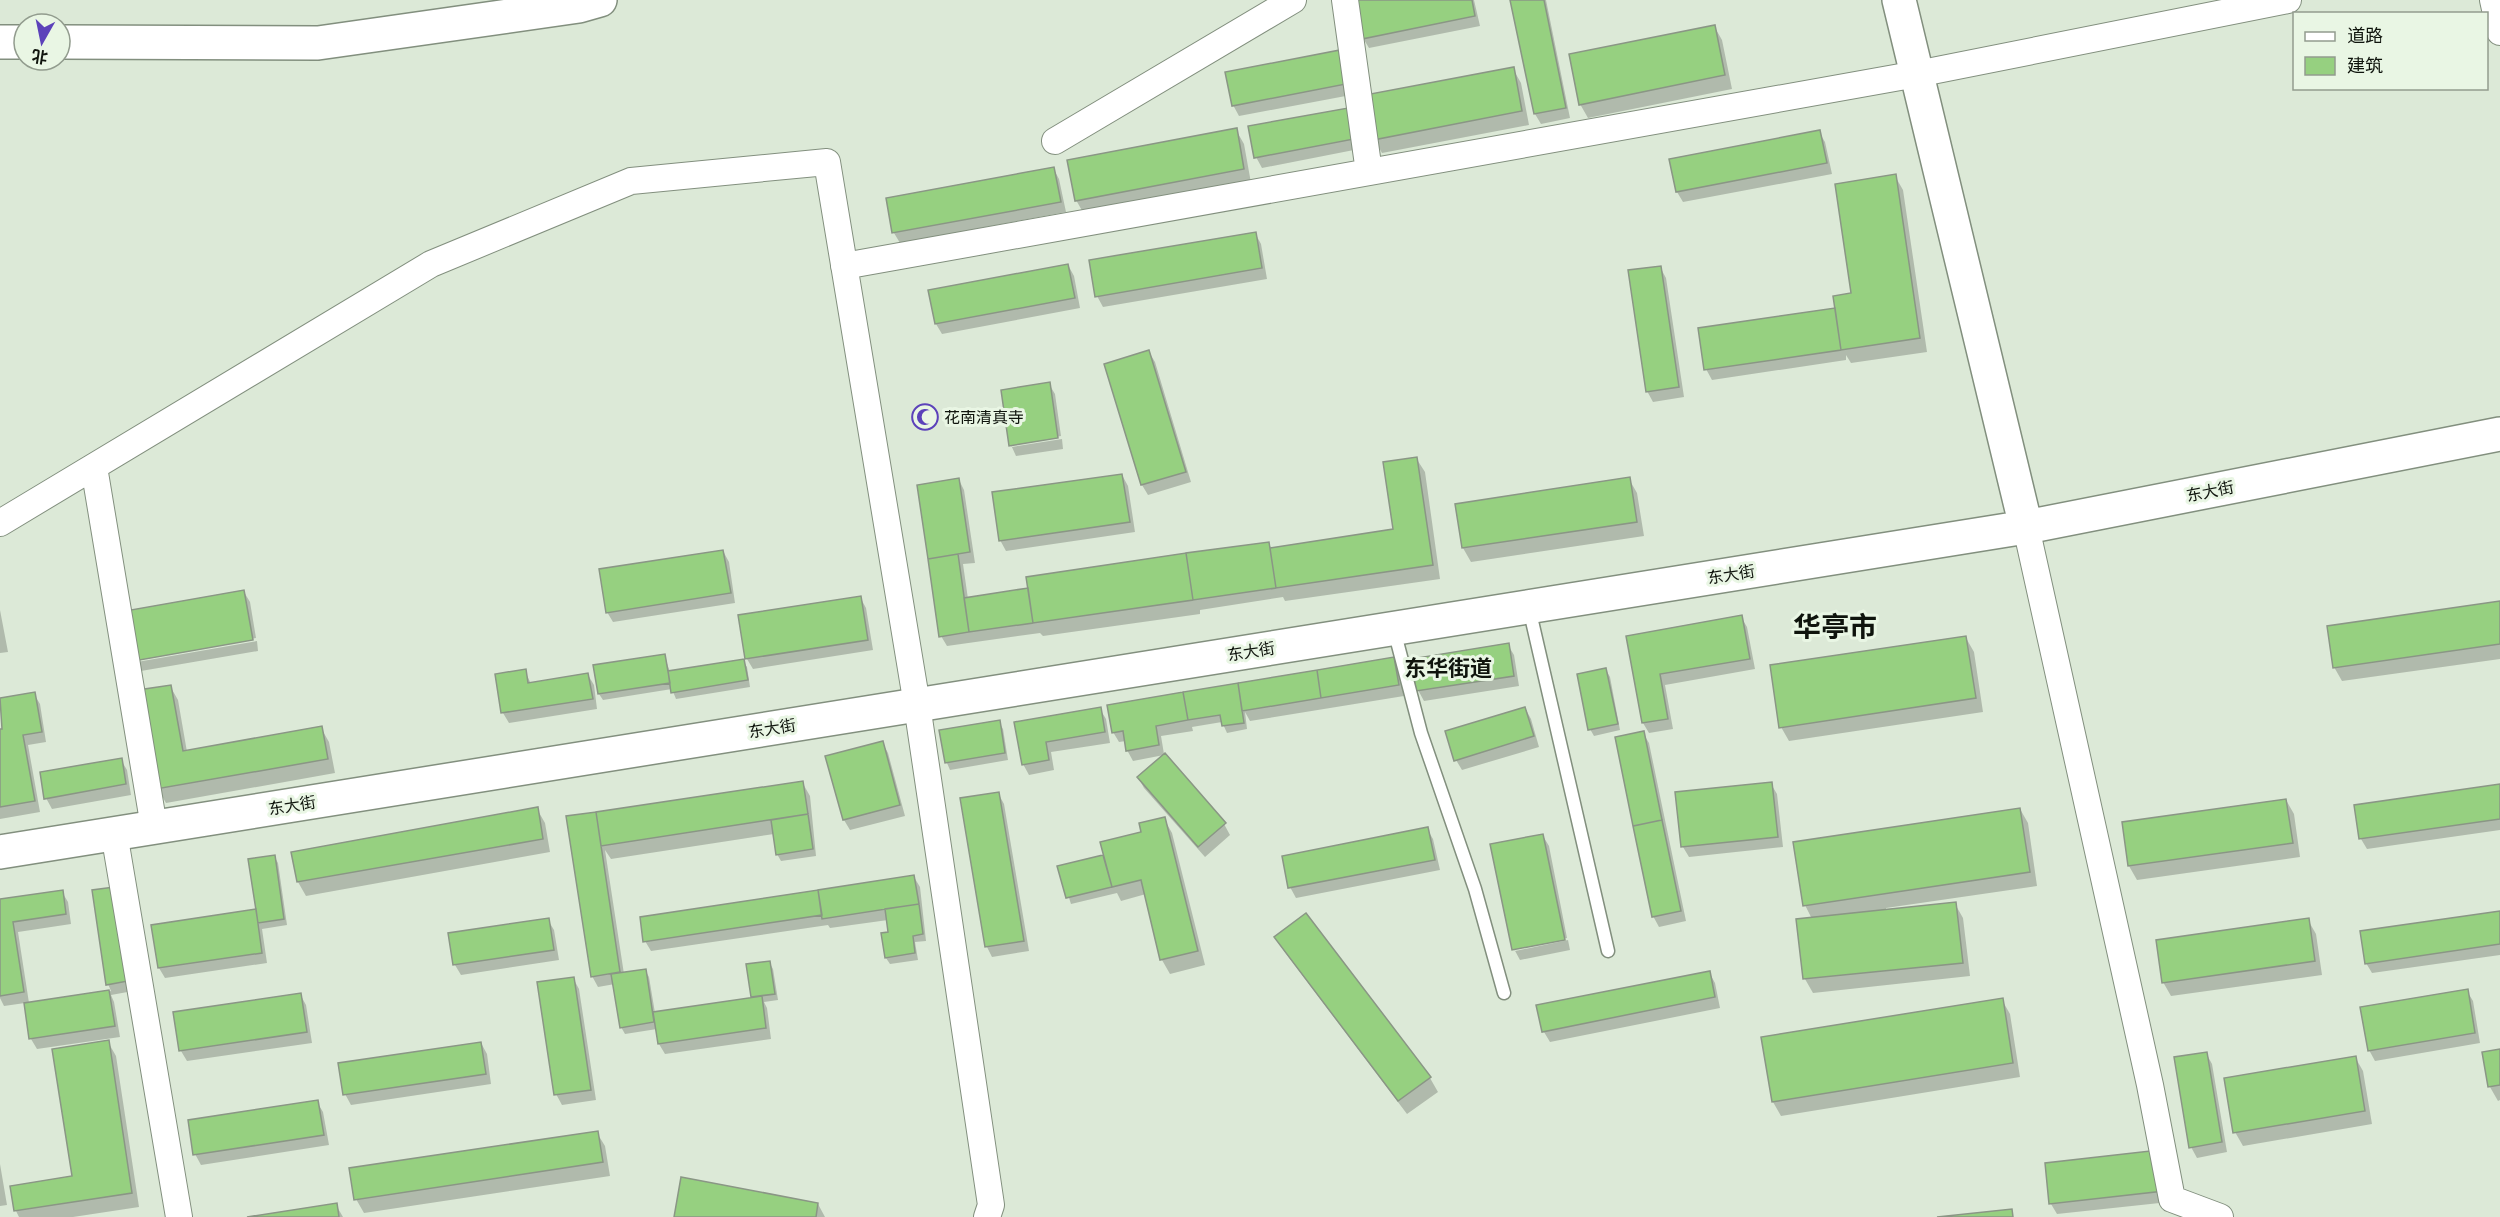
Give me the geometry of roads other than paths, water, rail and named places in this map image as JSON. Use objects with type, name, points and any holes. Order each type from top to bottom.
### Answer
[{"type":"street","points":[[72,42],[318,43],[579,6],[600,0]]},
{"type":"street","points":[[1055,141],[1293,0]]},
{"type":"street","points":[[1345,0],[1369,172]]},
{"type":"street","points":[[1899,0],[2026,527],[2150,1085],[2172,1199],[2220,1217]]},
{"type":"street","points":[[844,266],[1917,74],[2198,9],[2288,0]]},
{"type":"street","points":[[2493,0],[2500,32]]},
{"type":"street","points":[[0,523],[431,264],[631,181],[827,162],[917,705],[996,1213]]},
{"type":"street","name":"东大街","points":[[0,852],[2026,527],[2500,434]]},
{"type":"street","points":[[94,467],[154,827]]},
{"type":"street","points":[[114,834],[180,1217]]},
{"type":"lane","points":[[1528,607],[1608,951]]},
{"type":"lane","points":[[1394,628],[1420,733],[1475,890],[1504,993]]},
{"type":"place","name":"花南清真寺","points":[[925,417]]},
{"type":"district","name":"华亭市","points":[[1835,627]]},
{"type":"district","name":"东华街道","points":[[1448,668]]}]
